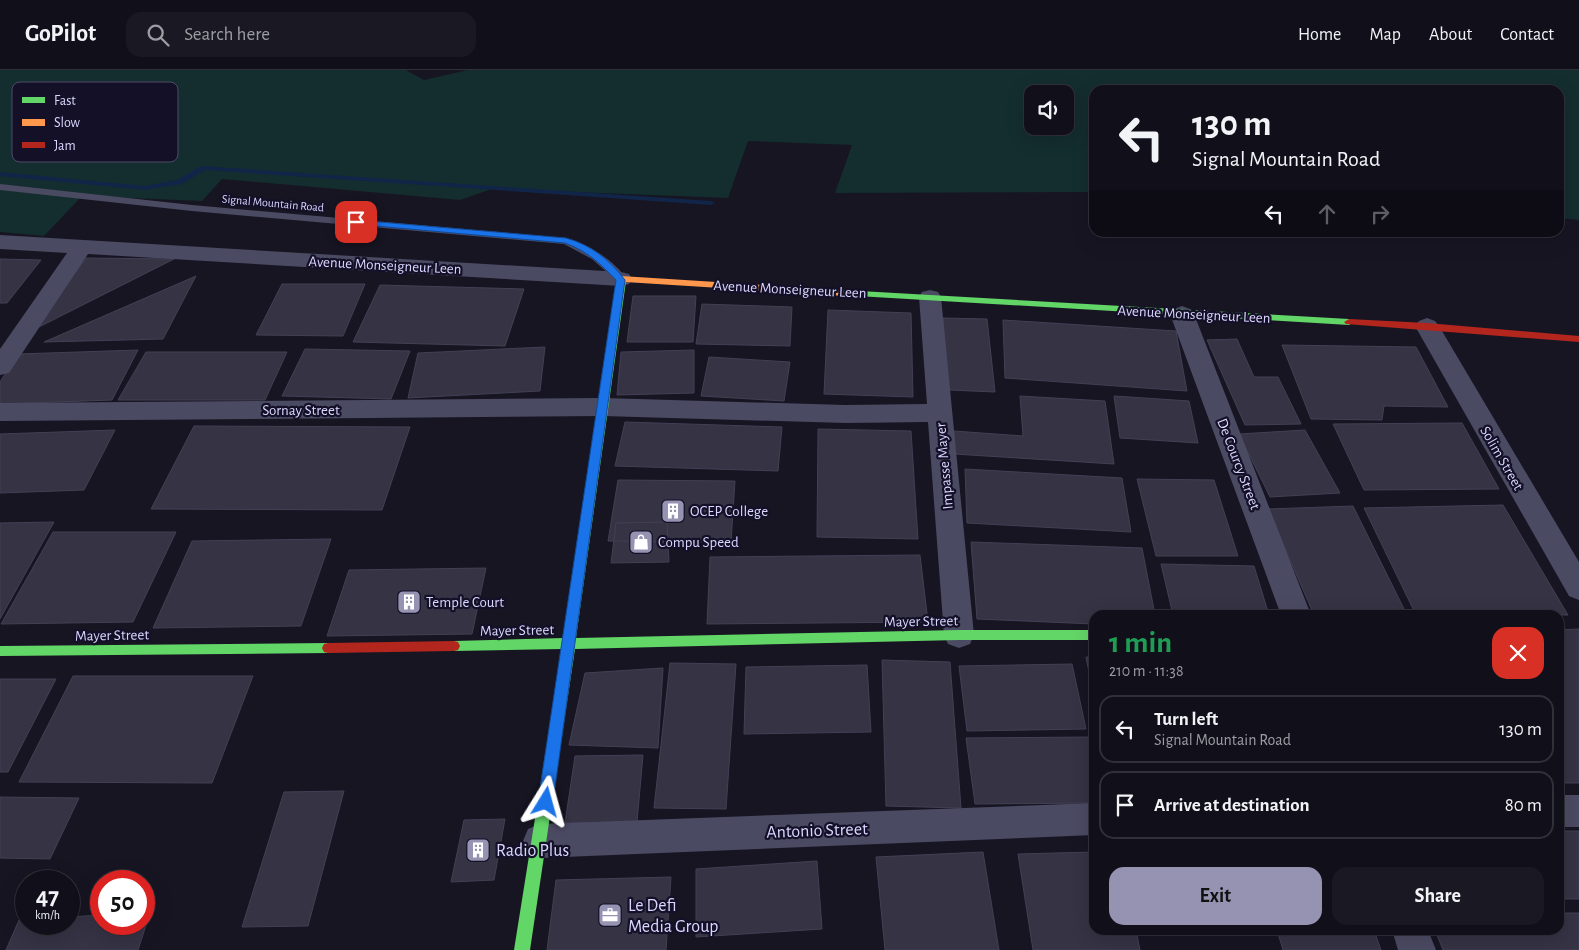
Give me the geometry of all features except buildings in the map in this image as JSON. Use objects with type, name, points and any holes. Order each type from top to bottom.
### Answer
[{"type":"main road","name":"Avenue Monseigneur Leen","points":[[621,280],[930,297],[1182,314],[1427,326],[1579,339]]},
{"type":"main road","points":[[522,950],[540,841],[621,280]]},
{"type":"main road","name":"Mayer Street","points":[[0,652],[569,644],[959,635],[1089,636]]},
{"type":"street","name":"Avenue Monseigneur Leen","points":[[0,242],[621,280]]},
{"type":"street","points":[[4,357],[82,247]]},
{"type":"street","name":"Impasse Mayer","points":[[930,297],[959,635]]},
{"type":"street","name":"De Courcy Street","points":[[1182,314],[1294,610]]},
{"type":"street","name":"Solim Street","points":[[1427,326],[1579,588]]},
{"type":"street","name":"Sornay Street","points":[[0,412],[603,407],[845,414],[940,413]]},
{"type":"street","points":[[1564,810],[1579,811]]},
{"type":"street","name":"Antonio Street","points":[[540,841],[1089,819]]},
{"type":"street","points":[[1412,935],[1417,950]]},
{"type":"lane","name":"Signal Mountain Road","points":[[0,187],[192,208],[566,241],[582,247],[602,260],[621,280]]},
{"type":"green space","points":[[0,70],[406,70],[424,80],[468,70],[1579,70],[1579,220],[1564,218],[1564,85],[1089,85],[1089,192],[835,193],[852,145],[748,141],[728,198],[492,189],[460,200],[222,179],[202,201],[82,196],[44,236],[0,232]]},
{"type":"waterway","points":[[0,174],[145,188],[179,182],[204,168],[711,203]]},
{"type":"traffic: fast","points":[[522,950],[569,645],[621,281]]},
{"type":"traffic: fast","points":[[860,294],[1349,322]]},
{"type":"traffic: fast","points":[[454,646],[959,635],[1089,635]]},
{"type":"traffic: fast","points":[[0,651],[328,648]]},
{"type":"traffic: slow","points":[[621,281],[621,279],[860,294]]},
{"type":"traffic: jam","points":[[1349,322],[1427,326],[1579,339]]},
{"type":"traffic: jam","points":[[328,648],[454,646]]},
{"type":"place","name":"OCEP College","points":[[673,511]]},
{"type":"place","name":"Compu Speed","points":[[641,542]]},
{"type":"place","name":"Temple Court","points":[[409,602]]},
{"type":"place","name":"Radio Plus","points":[[478,850]]},
{"type":"place","name":"Le Defi Media Group","points":[[610,915]]},
{"type":"route","points":[[356,222],[566,241],[582,247],[602,260],[621,280],[546,802]]}]
